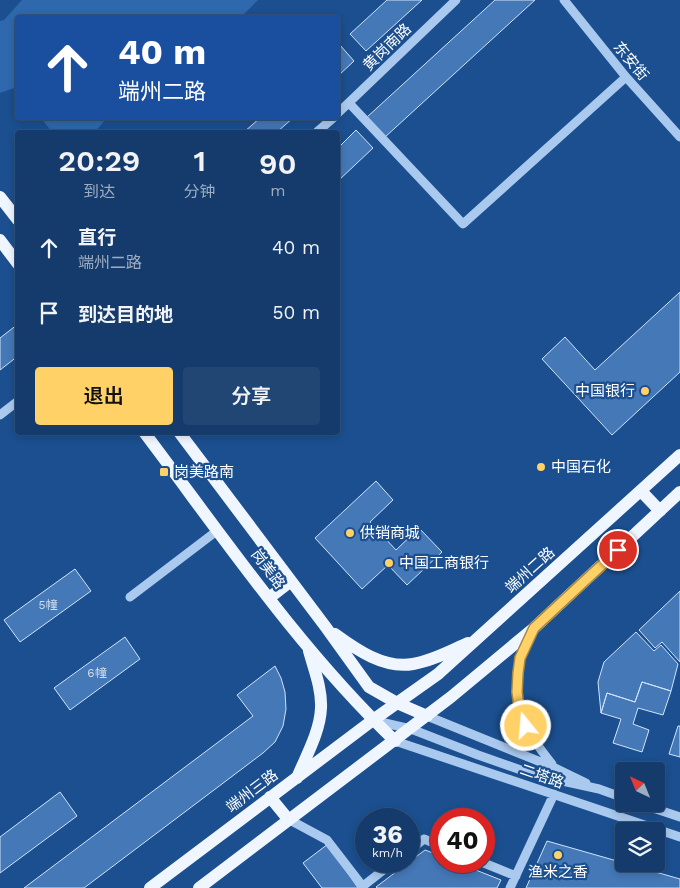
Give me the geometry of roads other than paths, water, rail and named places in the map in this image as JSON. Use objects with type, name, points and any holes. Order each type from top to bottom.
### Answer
[{"type":"main road","points":[[0,197],[15,216]]},
{"type":"main road","points":[[0,240],[15,260]]},
{"type":"main road","name":"岗美路","points":[[146,435],[307,646],[373,720],[395,741]]},
{"type":"main road","name":"岗美路","points":[[181,435],[325,626]]},
{"type":"main road","name":"端州二路","points":[[398,703],[438,674],[478,639],[680,455]]},
{"type":"main road","points":[[641,491],[660,511]]},
{"type":"main road","points":[[199,888],[288,819],[411,729],[534,628],[680,492]]},
{"type":"main road","points":[[270,598],[291,581]]},
{"type":"main road","points":[[325,626],[356,650],[392,664],[412,664],[428,660],[478,639]]},
{"type":"main road","points":[[325,626],[368,687],[427,716]]},
{"type":"main road","points":[[297,778],[316,732],[321,708],[318,686],[307,646]]},
{"type":"main road","name":"端州三路","points":[[150,888],[398,703]]},
{"type":"main road","points":[[270,797],[288,819]]},
{"type":"street","name":"黄岗南路","points":[[340,111],[456,0]]},
{"type":"street","name":"东安街","points":[[564,0],[626,77],[680,137]]},
{"type":"street","points":[[349,103],[463,224],[626,77]]},
{"type":"street","points":[[319,130],[331,120]]},
{"type":"street","points":[[0,415],[15,403]]},
{"type":"street","points":[[130,597],[218,530]]},
{"type":"street","points":[[534,628],[520,658],[517,692],[519,707],[533,741],[553,767]]},
{"type":"street","name":"二塔路","points":[[427,716],[553,767],[615,795]]},
{"type":"street","name":"二塔路","points":[[373,720],[411,729],[535,774],[599,789]]},
{"type":"street","name":"二塔路","points":[[395,741],[680,838]]},
{"type":"street","points":[[510,888],[554,794]]},
{"type":"street","points":[[665,812],[680,817]]},
{"type":"street","points":[[288,819],[327,840],[364,887],[381,873]]},
{"type":"street","points":[[495,867],[516,876]]},
{"type":"place","name":"中国银行","points":[[645,391]]},
{"type":"place","name":"中国石化","points":[[541,467]]},
{"type":"place","name":"岗美路南","points":[[164,472]]},
{"type":"place","name":"供销商城","points":[[350,533]]},
{"type":"place","name":"中国工商银行","points":[[389,563]]},
{"type":"place","name":"渔米之香","points":[[558,855]]}]
